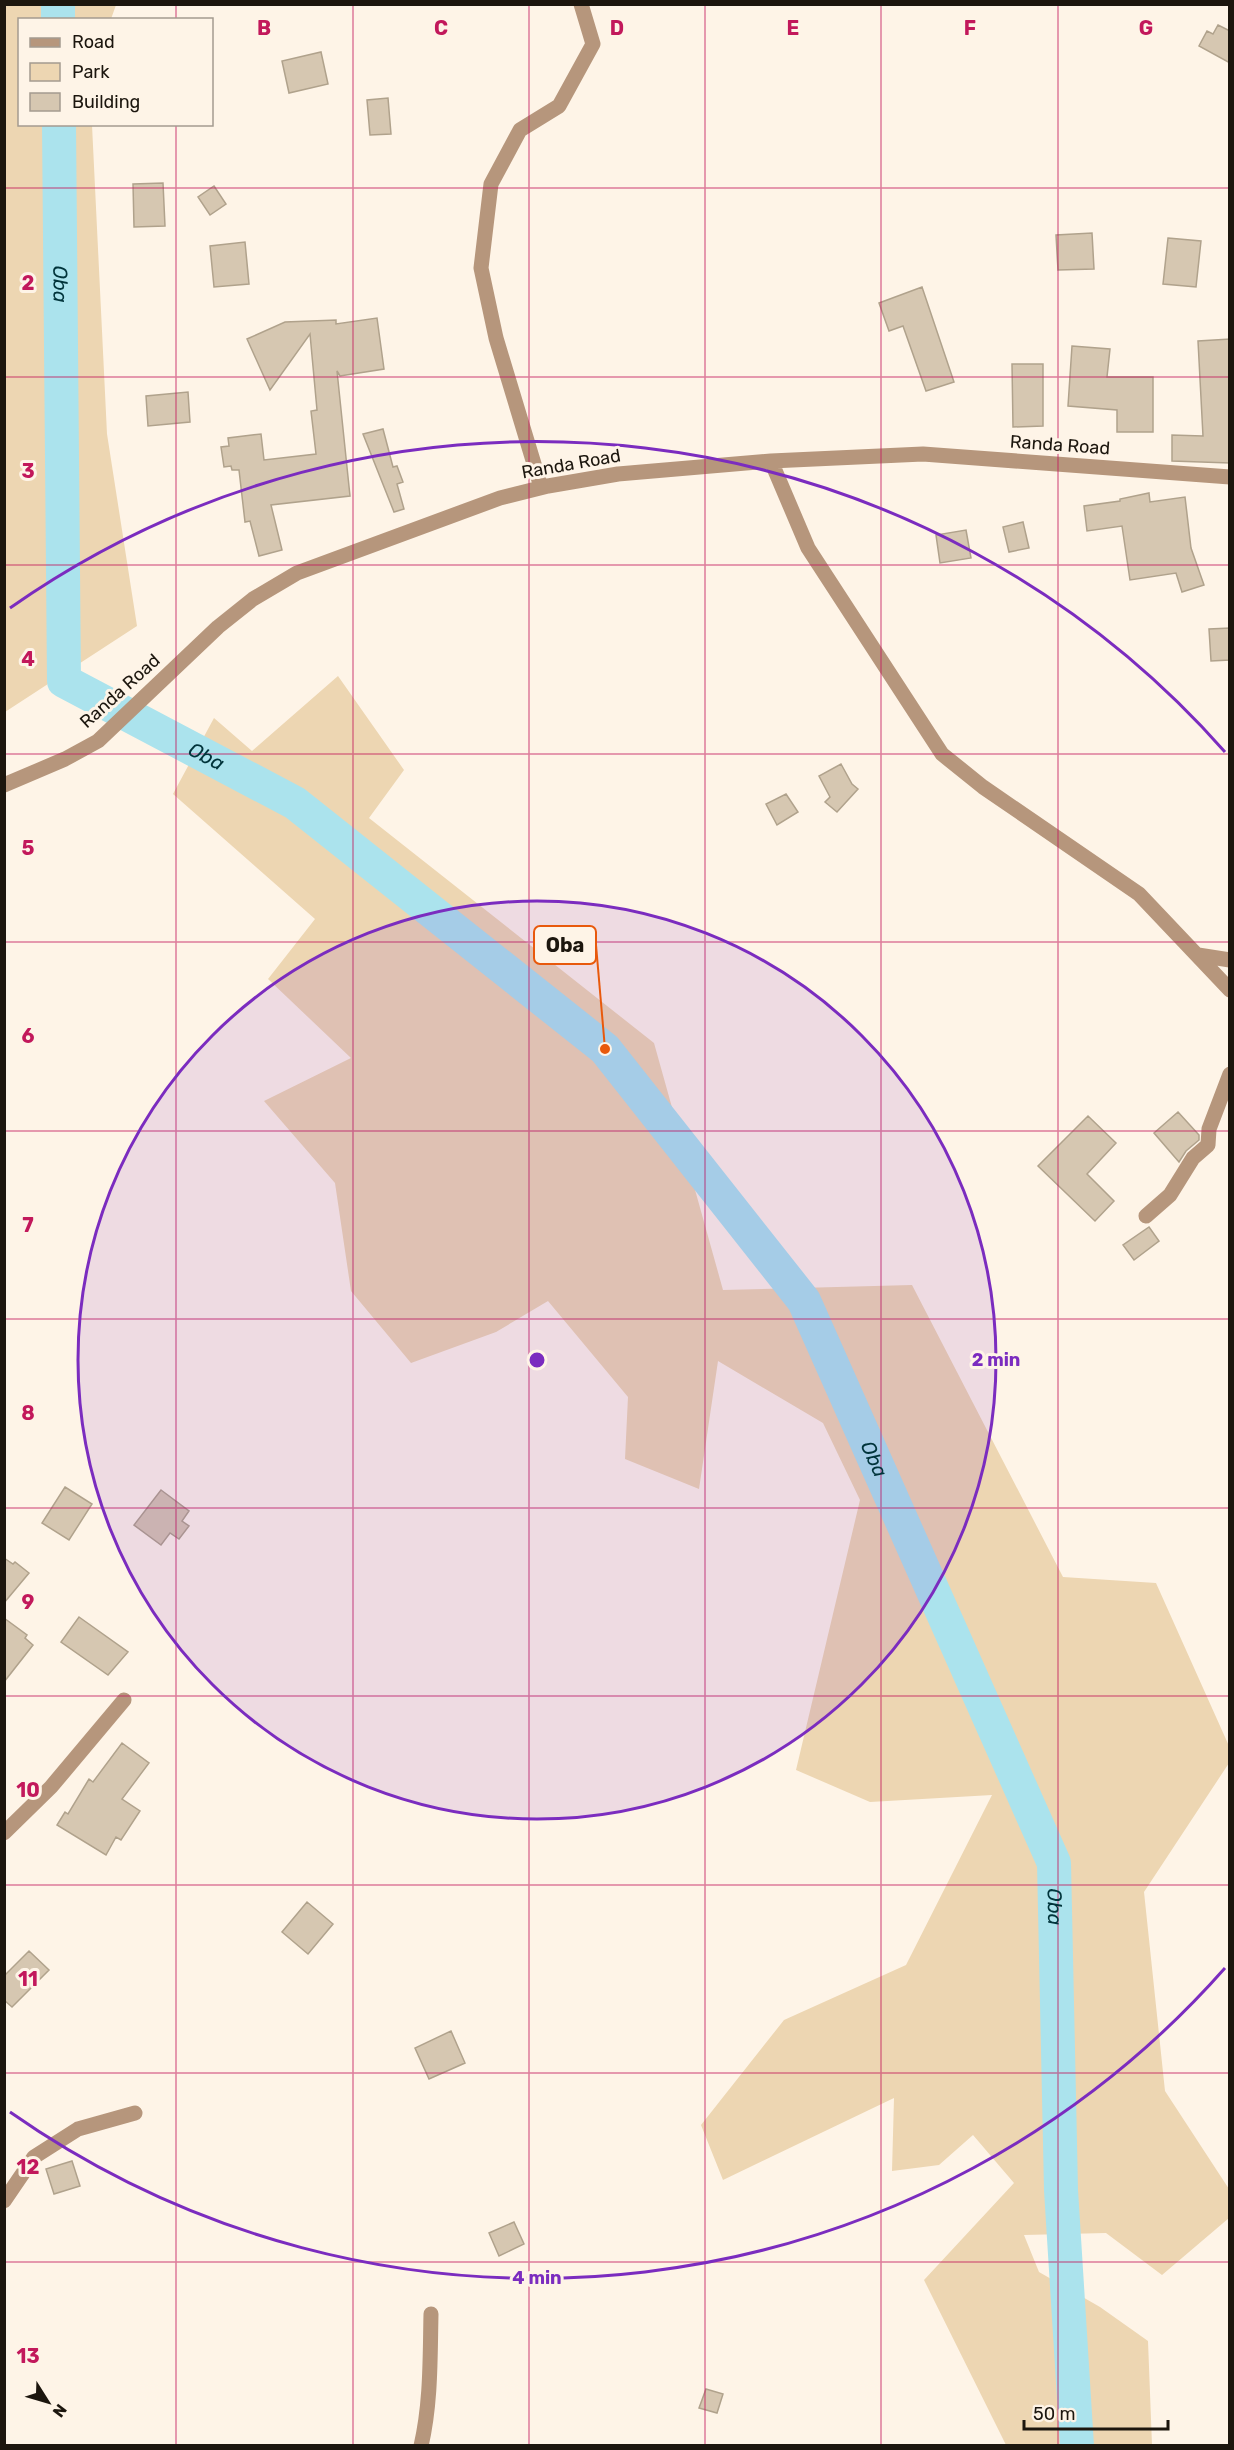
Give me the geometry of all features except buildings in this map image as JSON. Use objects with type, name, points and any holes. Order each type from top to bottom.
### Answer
[{"type":"street","points":[[541,488],[496,338],[481,268],[491,184],[520,130],[559,106],[593,44],[581,4]]},
{"type":"street","name":"Randa Road","points":[[4,785],[65,759],[98,741],[218,627],[254,599],[297,573],[491,501],[541,488],[618,474],[771,461],[923,454],[1230,477]]},
{"type":"street","points":[[771,461],[808,548],[942,754],[983,787],[1139,894],[1230,990]]},
{"type":"street","points":[[1198,955],[1230,960]]},
{"type":"street","points":[[1146,1216],[1170,1194],[1193,1158],[1208,1145],[1209,1129],[1230,1074]]},
{"type":"street","points":[[4,1833],[51,1787],[124,1700]]},
{"type":"street","points":[[4,2201],[34,2157],[78,2129],[135,2113]]},
{"type":"street","points":[[421,2445],[425,2428],[430,2371],[431,2314]]},
{"type":"green space","points":[[5,4],[116,5],[111,18],[18,18],[18,126],[92,126],[107,434],[137,626],[5,712]]},
{"type":"green space","points":[[338,676],[404,770],[369,818],[654,1043],[723,1290],[912,1285],[1063,1577],[1156,1583],[1229,1746],[1229,1763],[1144,1892],[1165,2091],[1229,2189],[1229,2218],[1162,2275],[1106,2233],[1024,2235],[1039,2272],[1100,2307],[1148,2341],[1152,2445],[1006,2445],[924,2280],[1014,2183],[973,2135],[939,2165],[892,2171],[894,2098],[723,2180],[701,2125],[784,2020],[906,1965],[992,1795],[870,1802],[796,1770],[860,1500],[823,1423],[718,1361],[699,1489],[625,1459],[628,1397],[548,1301],[496,1332],[411,1363],[351,1291],[335,1183],[264,1101],[351,1058],[268,979],[315,919],[173,794],[214,718],[252,751]]},
{"type":"waterway","name":"Oba","points":[[58,4],[58,18]]},
{"type":"waterway","name":"Oba","points":[[59,126],[64,681],[295,803],[605,1049],[804,1301],[1054,1863],[1061,2190],[1077,2446]]},
{"type":"place","name":"Oba","points":[[605,1049]]}]
